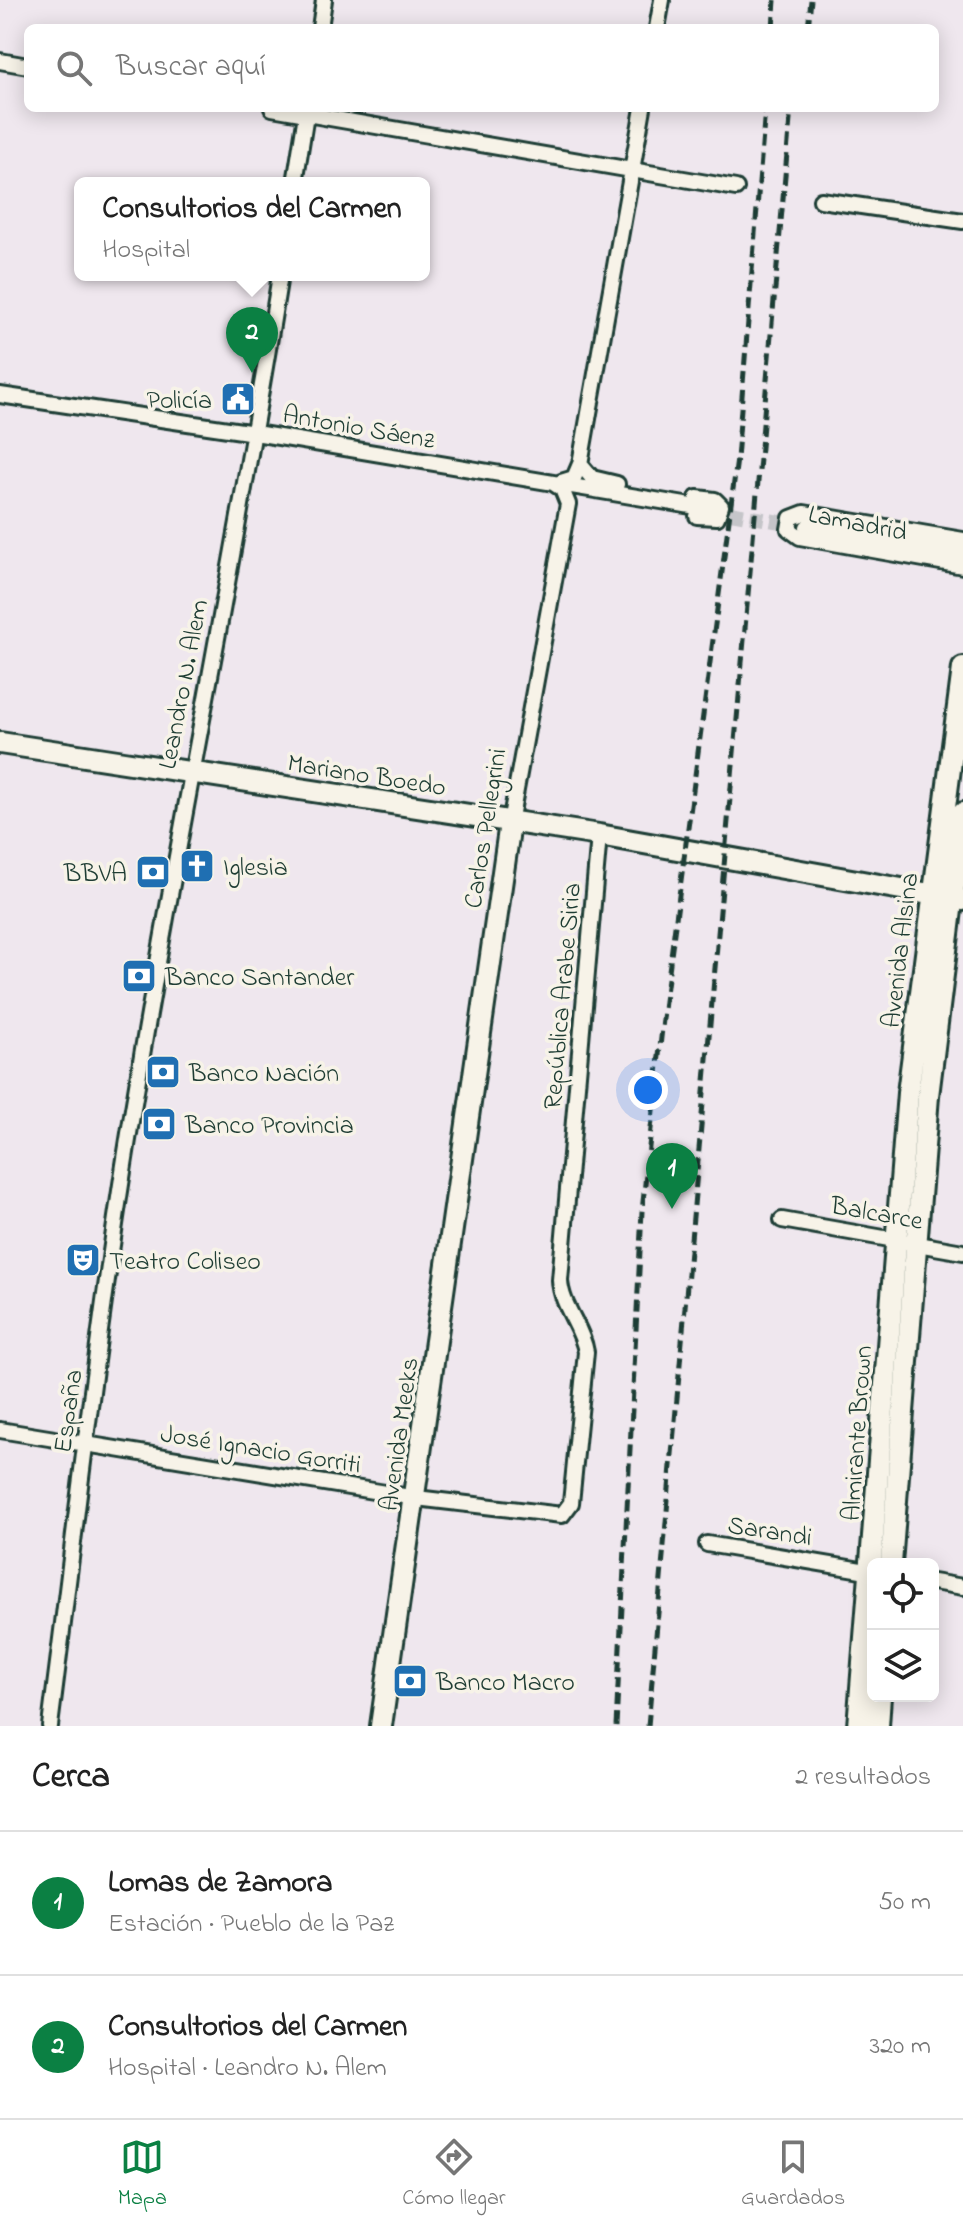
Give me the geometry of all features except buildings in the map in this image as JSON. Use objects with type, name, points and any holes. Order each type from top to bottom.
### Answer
[{"type":"street","points":[[321,24],[324,0]]},
{"type":"street","points":[[658,24],[662,0]]},
{"type":"street","points":[[0,61],[24,65]]},
{"type":"street","points":[[296,177],[306,112]]},
{"type":"street","points":[[312,112],[736,188]]},
{"type":"street","points":[[552,483],[574,478],[580,464],[642,112]]},
{"type":"street","points":[[821,200],[963,221]]},
{"type":"street","name":"Leandro N. Alem","points":[[134,1102],[189,773],[255,433],[279,281]]},
{"type":"street","name":"Antonio Sáenz","points":[[0,395],[255,433],[709,509]]},
{"type":"street","points":[[567,517],[581,501],[595,497],[706,518],[720,514],[721,506],[715,500],[602,482],[586,474],[580,464]]},
{"type":"street","points":[[552,483],[566,495],[567,517]]},
{"type":"street","name":"Lamadrid","points":[[963,540],[804,513],[791,518],[789,529],[800,537],[963,566]]},
{"type":"street","name":"Carlos Pellegrini","points":[[463,1149],[510,823],[567,517]]},
{"type":"street","name":"Lamadrid","points":[[807,527],[963,553]]},
{"type":"street","name":"Avenida Alsina","points":[[905,1242],[928,1096],[949,898],[963,668]]},
{"type":"street","name":"Mariano Boedo","points":[[0,743],[599,835],[949,898]]},
{"type":"street","name":"Avenida Alsina","points":[[949,898],[963,813]]},
{"type":"street","name":"República Arabe Siria","points":[[562,1515],[571,1503],[586,1352],[584,1335],[560,1291],[599,835]]},
{"type":"street","name":"España","points":[[50,1726],[134,1102]]},
{"type":"street","name":"Avenida Meeks","points":[[381,1726],[416,1498],[463,1149]]},
{"type":"street","name":"Balcarce","points":[[782,1220],[963,1252]]},
{"type":"street","name":"Almirante Brown","points":[[891,1558],[905,1242]]},
{"type":"street","name":"Almirante Brown","points":[[873,1558],[905,1242]]},
{"type":"street","name":"José Ignacio Gorriti","points":[[0,1430],[416,1498],[562,1515]]},
{"type":"street","name":"Sarandi","points":[[707,1544],[867,1571]]},
{"type":"street","points":[[939,1583],[963,1587]]},
{"type":"street","name":"Almirante Brown","points":[[858,1726],[867,1627]]},
{"type":"street","points":[[878,1726],[880,1702]]},
{"type":"tunnel","points":[[709,509],[807,527]]},
{"type":"railway","points":[[773,24],[775,0]]},
{"type":"railway","points":[[808,24],[811,0]]},
{"type":"railway","points":[[616,1726],[642,1211],[665,1001],[737,459],[765,112]]},
{"type":"railway","points":[[648,1726],[791,112]]},
{"type":"place","name":"Consultorios del Carmen","points":[[252,373]]},
{"type":"place","name":"Policía","points":[[238,399]]},
{"type":"place","name":"Iglesia","points":[[197,866]]},
{"type":"place","name":"BBVA","points":[[153,872]]},
{"type":"place","name":"Banco Santander","points":[[139,976]]},
{"type":"place","name":"Banco Nación","points":[[163,1072]]},
{"type":"place","name":"Banco Provincia","points":[[159,1124]]},
{"type":"place","name":"Lomas de Zamora","points":[[672,1209]]},
{"type":"place","name":"Teatro Coliseo","points":[[83,1260]]},
{"type":"place","name":"Banco Macro","points":[[410,1681]]}]
